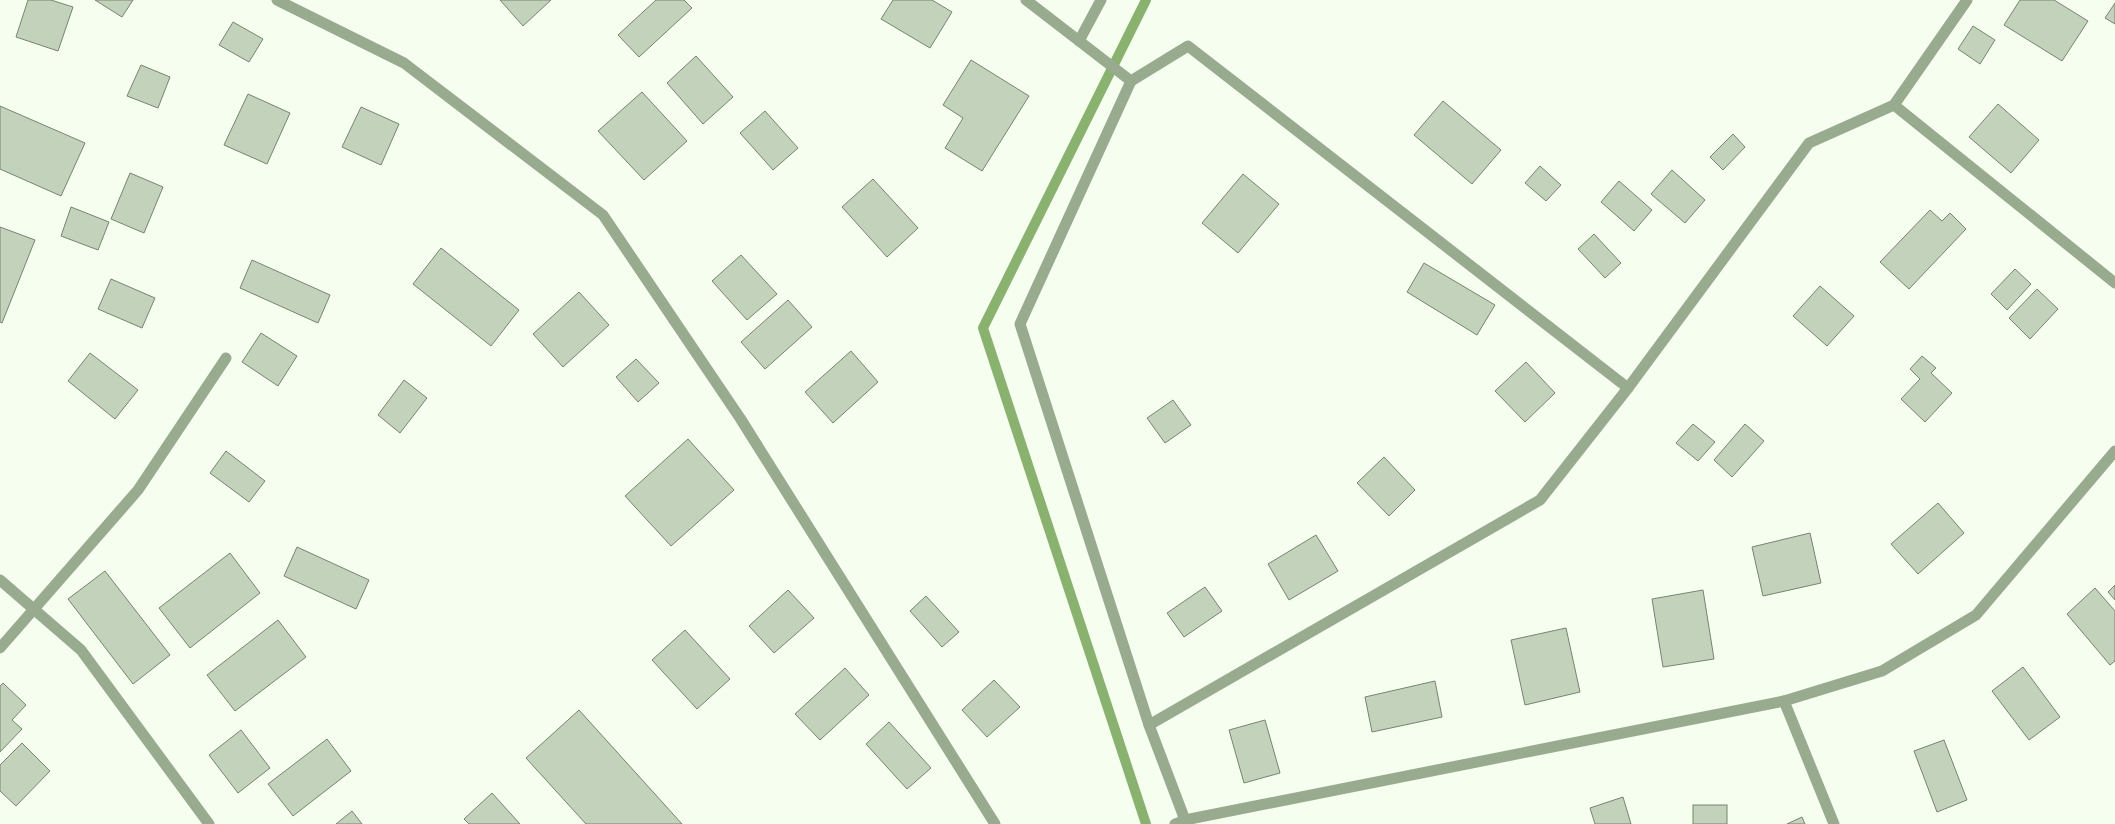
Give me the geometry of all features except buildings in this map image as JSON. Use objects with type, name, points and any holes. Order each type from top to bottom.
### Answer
[{"type":"street","points":[[276,0],[404,63],[603,214],[740,418],[995,824]]},
{"type":"street","points":[[1026,0],[1131,81]]},
{"type":"street","points":[[1079,41],[1101,0]]},
{"type":"street","points":[[1149,725],[1540,500],[1628,388],[1809,143],[1894,105],[1967,0]]},
{"type":"street","points":[[1628,388],[1188,46],[1131,81],[1020,324],[1180,822],[1784,701],[1882,671],[1976,615],[2115,451]]},
{"type":"street","points":[[1894,105],[2115,283]]},
{"type":"street","points":[[0,648],[35,610],[138,490],[226,358]]},
{"type":"street","points":[[0,580],[82,650],[209,824]]},
{"type":"street","points":[[1784,701],[1834,824]]},
{"type":"waterway","points":[[1146,0],[983,328],[1146,824]]}]
